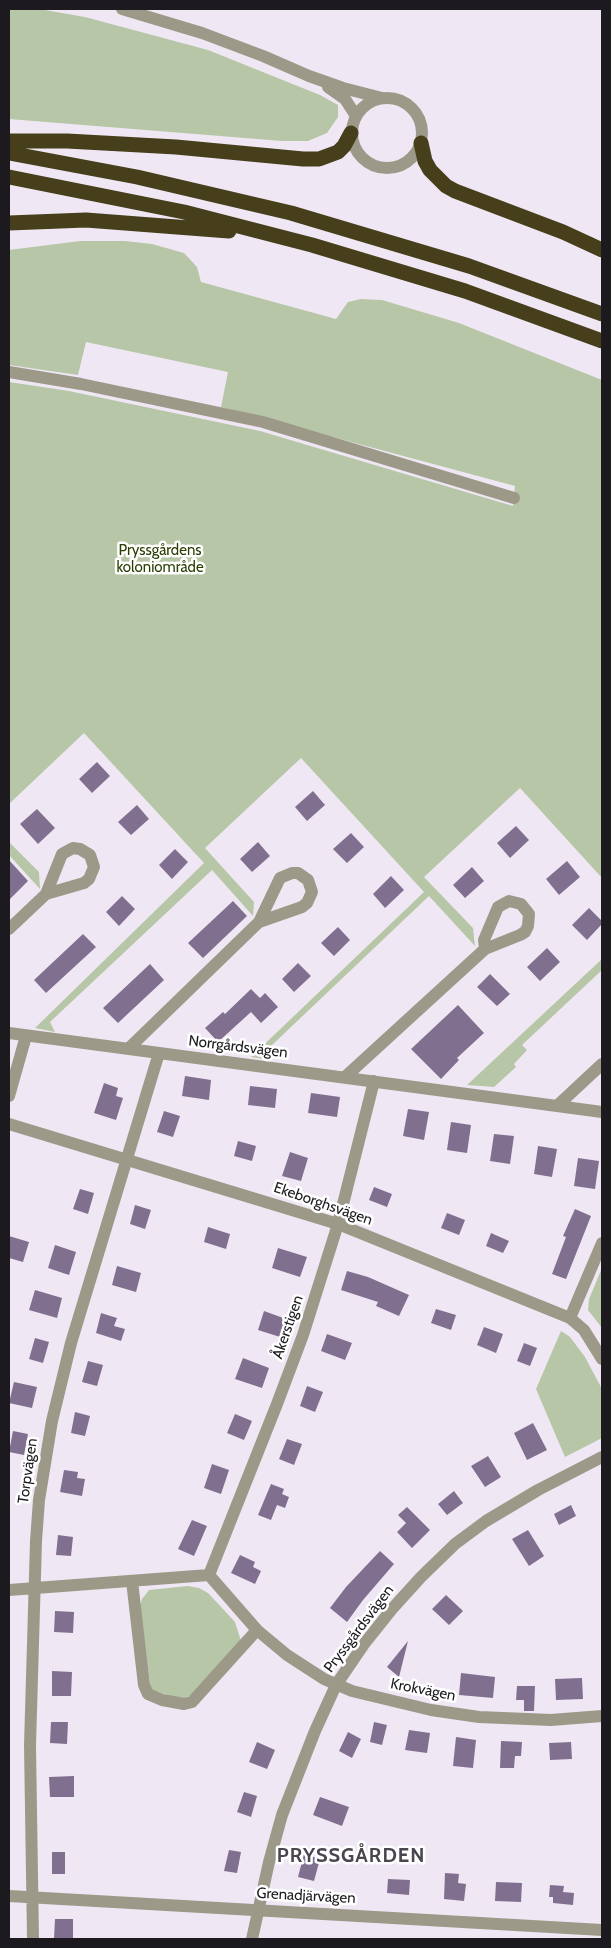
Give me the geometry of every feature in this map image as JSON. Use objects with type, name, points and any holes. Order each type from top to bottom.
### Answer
[{"type":"highway","points":[[9,141],[67,141],[176,147],[320,159],[338,152],[352,133]]},
{"type":"highway","points":[[421,143],[425,160],[446,186],[563,232],[602,250]]},
{"type":"highway","points":[[9,153],[138,177],[291,213],[469,266],[602,314]]},
{"type":"highway","points":[[9,178],[184,212],[282,237],[440,282],[602,341]]},
{"type":"highway","points":[[9,223],[86,220],[184,226],[282,237]]},
{"type":"street","points":[[122,9],[202,33],[343,88],[382,98],[397,99],[410,106],[421,123],[421,143],[417,152],[410,160],[392,168],[382,168],[364,160],[357,152],[352,133],[356,116],[367,104],[382,98]]},
{"type":"street","points":[[309,76],[341,95],[356,116]]},
{"type":"street","points":[[9,372],[81,384],[263,422],[514,498]]},
{"type":"street","points":[[128,1049],[260,922],[280,878],[292,872],[298,873],[308,880],[312,892],[307,903],[302,907],[260,922]]},
{"type":"street","points":[[9,929],[46,894]]},
{"type":"street","points":[[345,1077],[485,949]]},
{"type":"street","name":"Norrgårdsvägen","points":[[9,1033],[602,1112]]},
{"type":"street","points":[[9,1096],[26,1036]]},
{"type":"street","name":"Torpvägen","points":[[33,1939],[30,1745],[34,1588],[39,1500],[52,1421],[71,1343],[159,1054]]},
{"type":"street","points":[[557,1106],[602,1064]]},
{"type":"street","name":"Åkerstigen","points":[[209,1575],[278,1404],[303,1335],[338,1224],[374,1081]]},
{"type":"street","name":"Ekeborghsvägen","points":[[9,1124],[338,1224],[570,1318],[584,1330],[602,1359]]},
{"type":"street","points":[[570,1318],[602,1243]]},
{"type":"street","name":"Pryssgårdsvägen","points":[[252,1939],[282,1815],[314,1732],[336,1685],[364,1644],[421,1577],[455,1544],[486,1521],[538,1490],[602,1457]]},
{"type":"street","points":[[9,1590],[209,1575]]},
{"type":"street","name":"Krokvägen","points":[[209,1575],[256,1630],[287,1655],[336,1685],[396,1703],[479,1717],[551,1720],[602,1716]]},
{"type":"street","points":[[132,1581],[144,1685],[148,1694],[162,1700],[184,1704],[192,1702],[256,1630]]},
{"type":"street","name":"Grenadjärvägen","points":[[9,1896],[602,1930]]},
{"type":"green space","points":[[9,9],[39,9],[85,17],[208,50],[320,95],[338,105],[338,117],[327,133],[308,141],[282,141],[9,119]]},
{"type":"green space","name":"Pryssgårdens koloniområde","points":[[80,241],[125,241],[152,244],[184,253],[197,267],[201,282],[336,319],[348,302],[361,299],[382,300],[459,323],[602,380],[602,878],[520,788],[424,877],[473,928],[475,946],[429,896],[271,1046],[272,1060],[251,1057],[424,892],[301,758],[205,848],[254,902],[253,916],[212,870],[50,1022],[55,1032],[35,1028],[204,863],[84,733],[9,804],[9,382],[69,391],[260,431],[513,506],[515,486],[221,407],[228,372],[86,342],[78,375],[9,365],[9,250]]},
{"type":"green space","points":[[9,842],[39,872],[40,889],[9,855]]},
{"type":"green space","points":[[602,959],[602,970],[522,1045],[527,1050],[514,1064],[516,1067],[494,1087],[467,1085]]},
{"type":"green space","points":[[602,1268],[602,1328],[588,1310],[589,1299]]},
{"type":"green space","points":[[561,1331],[570,1337],[585,1357],[602,1389],[602,1438],[565,1457],[536,1389]]},
{"type":"green space","points":[[188,1586],[199,1588],[208,1593],[235,1622],[241,1641],[194,1694],[185,1698],[177,1698],[151,1690],[140,1607],[142,1599],[149,1590]]},
{"type":"building","points":[[97,762],[110,776],[92,793],[79,779]]},
{"type":"building","points":[[313,791],[325,805],[307,821],[295,807]]},
{"type":"building","points":[[137,805],[149,819],[131,835],[118,822]]},
{"type":"building","points":[[37,809],[55,828],[38,844],[20,824]]},
{"type":"building","points":[[516,826],[529,840],[510,858],[497,843]]},
{"type":"building","points":[[351,833],[364,847],[347,863],[333,849]]},
{"type":"building","points":[[258,842],[270,856],[252,872],[240,859]]},
{"type":"building","points":[[175,849],[188,862],[172,879],[159,865]]},
{"type":"building","points":[[9,860],[28,881],[9,900]]},
{"type":"building","points":[[567,861],[580,877],[559,895],[546,879]]},
{"type":"building","points":[[472,867],[484,881],[465,898],[453,885]]},
{"type":"building","points":[[391,876],[404,890],[385,908],[373,894]]},
{"type":"building","points":[[122,896],[135,909],[119,926],[106,912]]},
{"type":"building","points":[[233,901],[247,916],[203,958],[188,943]]},
{"type":"building","points":[[589,908],[602,921],[602,924],[587,940],[572,925]]},
{"type":"building","points":[[338,927],[350,940],[334,956],[321,943]]},
{"type":"building","points":[[83,934],[96,947],[46,993],[34,980]]},
{"type":"building","points":[[547,948],[560,962],[540,981],[527,967]]},
{"type":"building","points":[[298,963],[311,976],[294,992],[282,979]]},
{"type":"building","points":[[150,964],[164,980],[118,1023],[103,1008]]},
{"type":"building","points":[[490,974],[510,994],[497,1006],[477,987]]},
{"type":"building","points":[[251,989],[260,998],[265,993],[278,1007],[261,1023],[251,1012],[218,1042],[205,1028],[223,1012],[225,1014]]},
{"type":"building","points":[[458,1005],[484,1033],[457,1058],[459,1060],[441,1079],[411,1049]]},
{"type":"building","points":[[185,1076],[211,1080],[209,1100],[182,1096]]},
{"type":"building","points":[[104,1083],[118,1088],[116,1096],[123,1098],[116,1120],[94,1113]]},
{"type":"building","points":[[250,1086],[277,1089],[275,1108],[248,1105]]},
{"type":"building","points":[[311,1093],[340,1097],[337,1117],[308,1113]]},
{"type":"building","points":[[408,1109],[429,1112],[424,1140],[403,1136]]},
{"type":"building","points":[[164,1111],[180,1116],[173,1137],[157,1132]]},
{"type":"building","points":[[451,1122],[471,1125],[467,1153],[447,1150]]},
{"type":"building","points":[[494,1134],[514,1136],[510,1164],[490,1161]]},
{"type":"building","points":[[238,1141],[256,1146],[252,1161],[234,1156]]},
{"type":"building","points":[[538,1146],[557,1149],[552,1177],[534,1174]]},
{"type":"building","points":[[290,1152],[308,1158],[301,1181],[282,1176]]},
{"type":"building","points":[[578,1158],[599,1161],[595,1189],[574,1186]]},
{"type":"building","points":[[374,1187],[392,1194],[387,1207],[369,1200]]},
{"type":"building","points":[[80,1189],[94,1193],[88,1214],[73,1209]]},
{"type":"building","points":[[135,1205],[151,1210],[145,1229],[130,1224]]},
{"type":"building","points":[[575,1209],[591,1216],[566,1279],[552,1274],[566,1237],[563,1236]]},
{"type":"building","points":[[447,1213],[465,1220],[459,1235],[441,1228]]},
{"type":"building","points":[[208,1227],[230,1234],[226,1249],[204,1242]]},
{"type":"building","points":[[491,1233],[509,1241],[503,1253],[486,1246]]},
{"type":"building","points":[[9,1236],[29,1242],[23,1262],[9,1258]]},
{"type":"building","points":[[55,1245],[76,1252],[69,1275],[48,1268]]},
{"type":"building","points":[[278,1248],[307,1257],[300,1277],[272,1268]]},
{"type":"building","points":[[117,1266],[141,1273],[136,1292],[112,1285]]},
{"type":"building","points":[[347,1271],[368,1277],[409,1295],[399,1316],[376,1306],[378,1302],[341,1290]]},
{"type":"building","points":[[35,1290],[62,1298],[57,1318],[29,1310]]},
{"type":"building","points":[[436,1309],[456,1315],[451,1330],[431,1323]]},
{"type":"building","points":[[264,1311],[286,1319],[280,1337],[258,1330]]},
{"type":"building","points":[[101,1313],[117,1318],[114,1326],[125,1329],[121,1341],[96,1333]]},
{"type":"building","points":[[484,1327],[503,1334],[496,1353],[477,1345]]},
{"type":"building","points":[[327,1334],[352,1343],[345,1360],[321,1351]]},
{"type":"building","points":[[35,1338],[49,1342],[43,1363],[29,1359]]},
{"type":"building","points":[[524,1343],[537,1348],[530,1366],[517,1361]]},
{"type":"building","points":[[243,1358],[269,1368],[262,1388],[235,1379]]},
{"type":"building","points":[[88,1361],[103,1365],[97,1386],[82,1382]]},
{"type":"building","points":[[14,1382],[37,1387],[32,1408],[9,1403]]},
{"type":"building","points":[[307,1386],[323,1392],[315,1412],[300,1406]]},
{"type":"building","points":[[75,1412],[90,1416],[85,1436],[71,1433]]},
{"type":"building","points":[[235,1414],[252,1421],[244,1440],[227,1433]]},
{"type":"building","points":[[533,1423],[547,1450],[527,1460],[514,1433]]},
{"type":"building","points":[[13,1431],[28,1434],[24,1455],[9,1452]]},
{"type":"building","points":[[287,1439],[302,1444],[294,1465],[279,1459]]},
{"type":"building","points":[[488,1456],[501,1477],[485,1487],[471,1466]]},
{"type":"building","points":[[212,1464],[229,1470],[221,1494],[204,1488]]},
{"type":"building","points":[[64,1470],[78,1472],[77,1478],[85,1479],[82,1496],[60,1492]]},
{"type":"building","points":[[271,1484],[284,1489],[282,1494],[289,1497],[285,1508],[277,1505],[271,1520],[258,1515]]},
{"type":"building","points":[[454,1491],[463,1503],[447,1515],[438,1504]]},
{"type":"building","points":[[571,1505],[576,1516],[559,1525],[554,1514]]},
{"type":"building","points":[[407,1507],[430,1530],[412,1548],[397,1532],[406,1523],[398,1515]]},
{"type":"building","points":[[192,1520],[207,1526],[194,1556],[178,1549]]},
{"type":"building","points":[[528,1530],[544,1556],[529,1566],[512,1539]]},
{"type":"building","points":[[58,1535],[73,1537],[71,1556],[56,1555]]},
{"type":"building","points":[[380,1551],[394,1564],[347,1622],[330,1608],[346,1587]]},
{"type":"building","points":[[240,1555],[255,1562],[253,1567],[261,1571],[255,1584],[231,1573]]},
{"type":"building","points":[[446,1595],[463,1611],[449,1625],[432,1609]]},
{"type":"building","points":[[55,1611],[74,1612],[73,1633],[54,1632]]},
{"type":"building","points":[[408,1641],[399,1677],[387,1667]]},
{"type":"building","points":[[52,1671],[72,1672],[71,1696],[52,1696]]},
{"type":"building","points":[[461,1673],[495,1677],[493,1698],[459,1695]]},
{"type":"building","points":[[582,1678],[583,1699],[556,1700],[555,1679]]},
{"type":"building","points":[[517,1686],[535,1686],[534,1711],[524,1711],[524,1700],[516,1700]]},
{"type":"building","points":[[51,1722],[68,1722],[67,1744],[50,1743]]},
{"type":"building","points":[[374,1722],[387,1725],[382,1745],[370,1742]]},
{"type":"building","points":[[409,1730],[430,1733],[427,1753],[405,1750]]},
{"type":"building","points":[[348,1732],[361,1739],[352,1758],[339,1751]]},
{"type":"building","points":[[456,1737],[476,1740],[473,1768],[453,1766]]},
{"type":"building","points":[[501,1741],[522,1742],[521,1756],[515,1756],[514,1768],[500,1768]]},
{"type":"building","points":[[257,1742],[275,1750],[267,1769],[249,1762]]},
{"type":"building","points":[[571,1742],[572,1759],[550,1760],[549,1743]]},
{"type":"building","points":[[74,1776],[74,1797],[50,1797],[49,1777]]},
{"type":"building","points":[[244,1792],[257,1796],[251,1817],[237,1812]]},
{"type":"building","points":[[320,1797],[349,1807],[342,1826],[313,1815]]},
{"type":"building","points":[[229,1850],[241,1852],[237,1873],[224,1871]]},
{"type":"building","points":[[52,1852],[65,1852],[65,1874],[52,1874]]},
{"type":"building","points":[[304,1854],[320,1859],[314,1881],[298,1877]]},
{"type":"building","points":[[445,1873],[459,1874],[458,1883],[466,1884],[464,1901],[444,1899]]},
{"type":"building","points":[[388,1879],[410,1880],[409,1895],[387,1893]]},
{"type":"building","points":[[496,1882],[522,1883],[521,1902],[495,1901]]},
{"type":"building","points":[[550,1885],[564,1886],[563,1892],[574,1893],[573,1905],[553,1903],[553,1897],[549,1897]]},
{"type":"building","points":[[55,1919],[73,1919],[73,1939],[54,1939]]},
{"type":"district","name":"PRYSSGÅRDEN","points":[[351,1856]]}]
